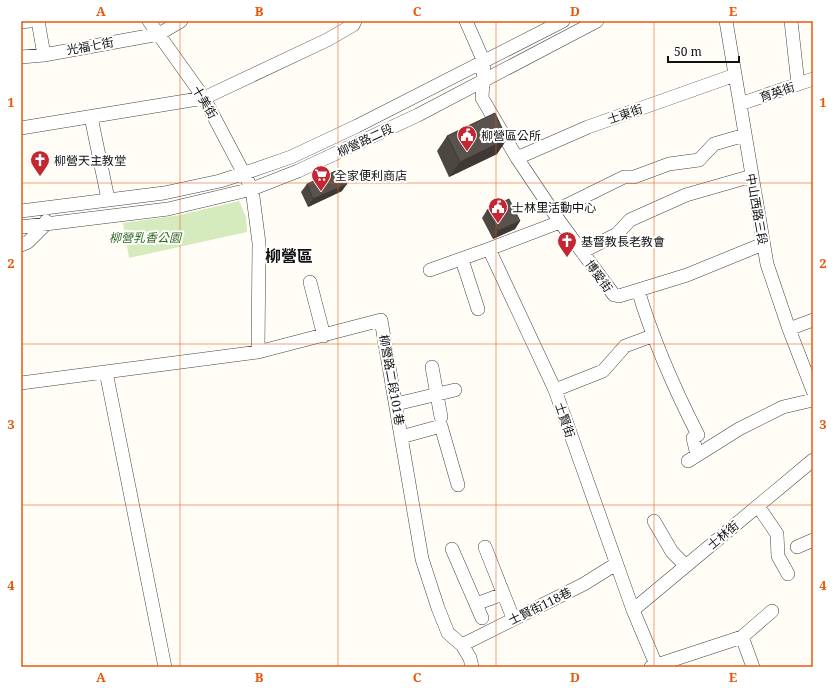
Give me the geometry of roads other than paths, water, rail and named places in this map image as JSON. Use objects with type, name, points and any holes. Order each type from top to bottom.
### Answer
[{"type":"street","points":[[21,22],[28,21]]},
{"type":"street","points":[[38,21],[44,55]]},
{"type":"street","name":"十美街","points":[[149,21],[204,98],[245,173],[252,189]]},
{"type":"street","points":[[159,34],[181,21]]},
{"type":"street","points":[[21,128],[204,98],[327,40],[353,25],[356,21]]},
{"type":"street","points":[[466,21],[484,62]]},
{"type":"street","name":"柳營路二段","points":[[21,211],[164,193],[220,181],[291,157],[484,62],[563,21]]},
{"type":"street","name":"柳營路二段","points":[[21,227],[168,209],[252,189],[298,171],[418,115],[482,80],[597,21]]},
{"type":"street","name":"中山西路三段","points":[[726,21],[763,244],[771,280],[813,391]]},
{"type":"street","points":[[791,21],[798,84]]},
{"type":"street","name":"光福七街","points":[[21,57],[44,55],[159,34]]},
{"type":"street","name":"博愛街","points":[[484,62],[482,98],[517,158],[557,217],[614,295],[619,296],[687,275],[763,244]]},
{"type":"street","name":"士東街","points":[[517,158],[588,127],[735,75]]},
{"type":"street","name":"育英街","points":[[740,104],[813,79]]},
{"type":"street","points":[[91,117],[108,199]]},
{"type":"street","points":[[430,270],[462,260],[489,249],[557,217],[624,177],[634,177],[669,164],[699,160],[714,144],[745,135]]},
{"type":"street","points":[[582,252],[617,234],[630,220],[686,195],[752,176]]},
{"type":"street","points":[[252,189],[259,243],[258,352]]},
{"type":"street","points":[[21,245],[28,242],[46,224],[46,208]]},
{"type":"street","name":"士賢街","points":[[489,249],[555,390],[616,564],[654,666]]},
{"type":"street","points":[[462,260],[478,309]]},
{"type":"street","points":[[310,282],[324,336]]},
{"type":"street","points":[[638,290],[652,336],[677,394],[698,435],[693,438],[692,458],[739,429],[782,406],[813,400]]},
{"type":"street","name":"柳營路二段101巷","points":[[21,383],[258,352],[382,320],[422,559],[448,633],[462,645],[470,658],[472,667]]},
{"type":"street","points":[[789,328],[813,320]]},
{"type":"street","points":[[555,390],[603,371],[625,346],[652,336]]},
{"type":"street","points":[[432,367],[441,417]]},
{"type":"street","points":[[106,372],[166,667]]},
{"type":"street","points":[[396,404],[455,390]]},
{"type":"street","points":[[401,437],[441,426],[458,485]]},
{"type":"street","name":"士林街","points":[[633,610],[813,460]]},
{"type":"street","points":[[758,506],[777,534],[778,556],[788,574]]},
{"type":"street","points":[[654,521],[672,552],[686,566]]},
{"type":"street","points":[[797,547],[813,540]]},
{"type":"street","points":[[485,547],[513,618]]},
{"type":"street","points":[[452,549],[482,618]]},
{"type":"street","name":"士賢街118巷","points":[[462,645],[513,618],[584,584],[616,564]]},
{"type":"street","points":[[476,604],[504,594]]},
{"type":"street","points":[[654,666],[742,637],[772,611]]},
{"type":"street","points":[[742,637],[753,667]]},
{"type":"place","name":"柳營區公所","points":[[467,152]]},
{"type":"place","name":"柳營天主教堂","points":[[40,177]]},
{"type":"place","name":"全家便利商店","points":[[321,192]]},
{"type":"place","name":"士林里活動中心","points":[[498,224]]},
{"type":"place","name":"基督教長老教會","points":[[567,258]]},
{"type":"district","name":"柳營區","points":[[289,256]]},
{"type":"park label","name":"柳營乳香公園","points":[[145,237]]}]
